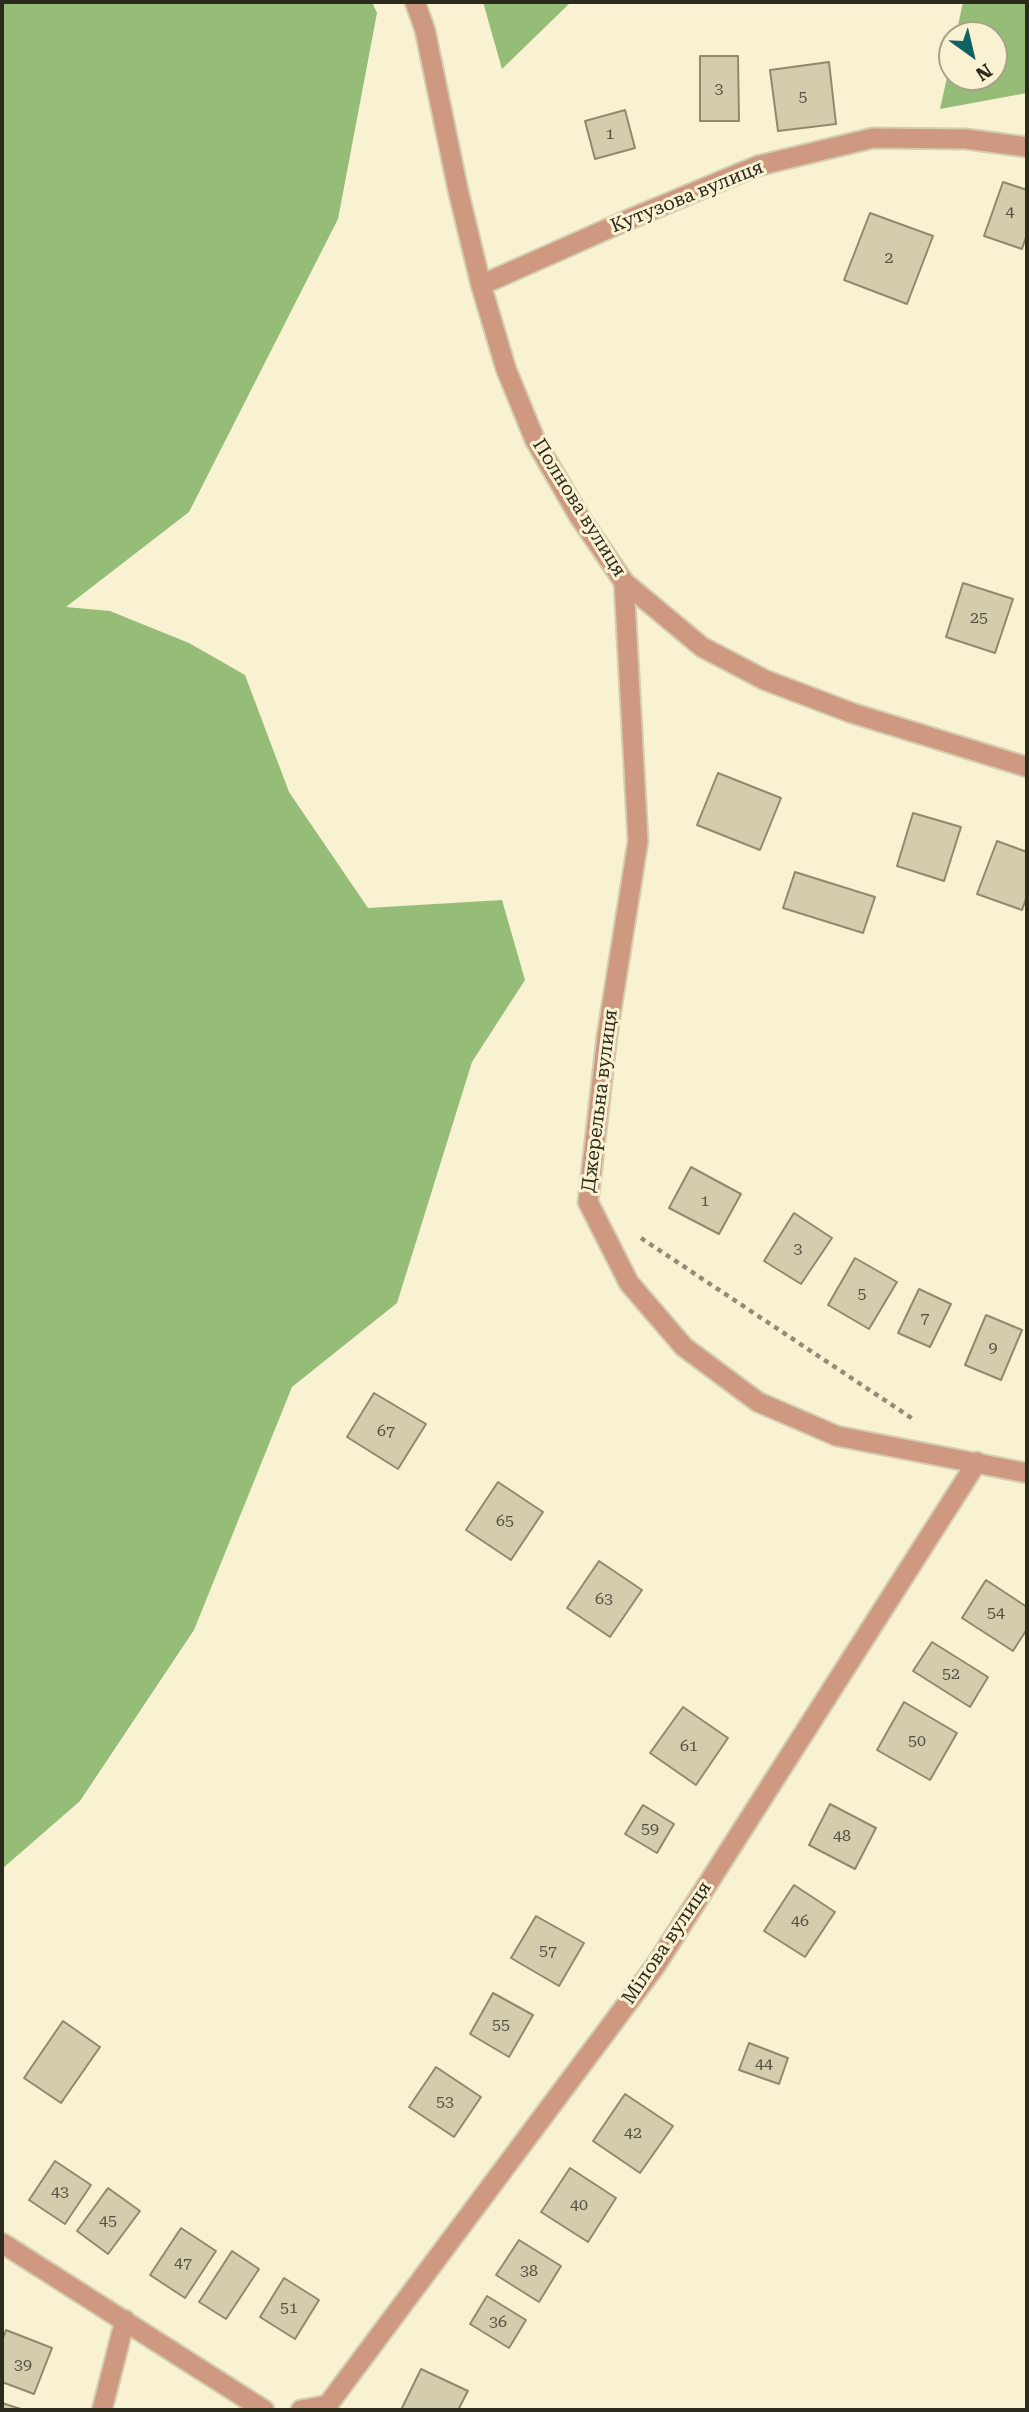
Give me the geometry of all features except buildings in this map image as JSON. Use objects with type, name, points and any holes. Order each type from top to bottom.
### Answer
[{"type":"street","name":"Полнова вулиця","points":[[415,2],[425,30],[481,285],[506,369],[535,440],[579,516],[624,582],[702,647],[765,680],[852,713],[1027,767]]},
{"type":"street","name":"Кутузова вулиця","points":[[481,285],[757,166],[873,138],[966,139],[1027,147]]},
{"type":"street","name":"Джерельна вулиця","points":[[624,582],[638,841],[607,1036],[588,1202],[629,1283],[684,1347],[758,1402],[837,1436],[1027,1473]]},
{"type":"street","name":"Мілова вулиця","points":[[301,2410],[330,2408],[656,1965],[976,1462]]},
{"type":"street","points":[[2,2243],[264,2410]]},
{"type":"street","points":[[102,2410],[125,2320]]},
{"type":"path","points":[[634,1233],[919,1424]]},
{"type":"green space","points":[[2,2],[372,2],[377,13],[338,219],[189,512],[66,607],[110,611],[189,643],[245,675],[289,792],[368,908],[502,900],[525,980],[472,1062],[397,1303],[292,1387],[194,1630],[80,1801],[2,1869]]},
{"type":"green space","points":[[483,2],[571,2],[502,69]]},
{"type":"green space","points":[[963,2],[1027,2],[1027,93],[940,109],[944,91],[1008,91],[1008,21],[959,21]]}]
